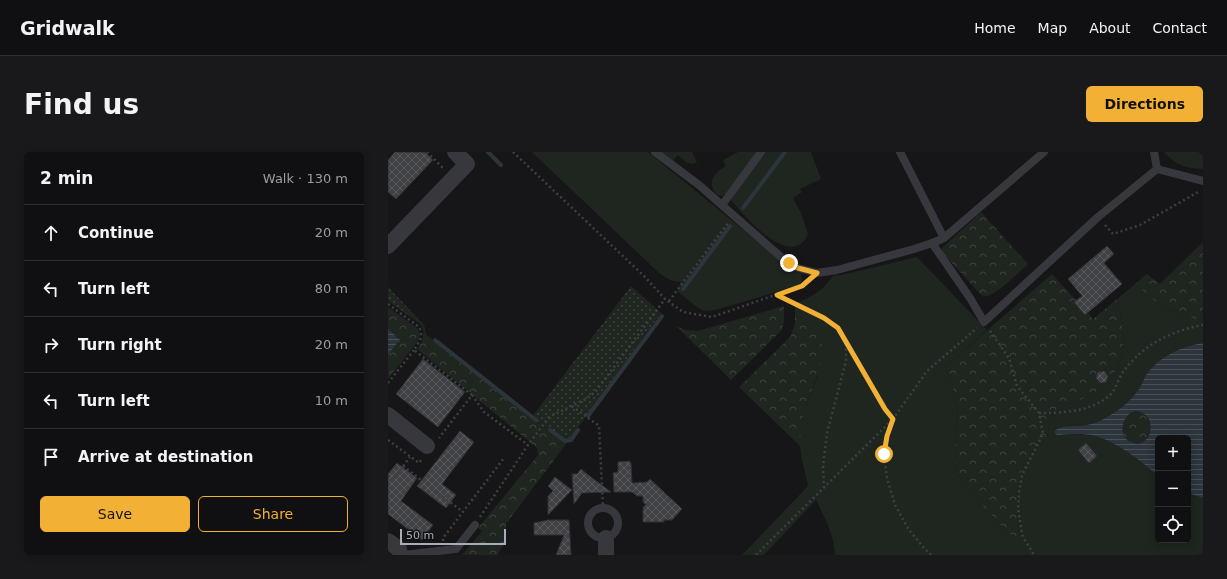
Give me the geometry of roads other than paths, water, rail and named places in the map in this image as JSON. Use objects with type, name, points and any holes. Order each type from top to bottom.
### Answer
[{"type":"street","points":[[388,246],[467,164],[455,152]]},
{"type":"street","points":[[388,415],[431,444]]},
{"type":"street","points":[[606,538],[606,555]]},
{"type":"street","points":[[388,541],[399,549],[402,555]]},
{"type":"lane","points":[[655,152],[699,185],[789,263],[798,268],[817,273],[837,270],[914,249],[944,238],[1044,152]]},
{"type":"lane","points":[[722,205],[761,152]]},
{"type":"lane","points":[[900,152],[944,238]]},
{"type":"lane","points":[[1154,152],[1157,169]]},
{"type":"lane","points":[[932,243],[970,298],[984,322],[1098,217],[1157,169]]},
{"type":"lane","points":[[1157,169],[1202,185]]},
{"type":"lane","points":[[603,507],[614,512],[618,520],[615,533],[606,538],[595,536],[588,526],[588,520],[593,510],[603,507]]},
{"type":"lane","points":[[402,555],[456,549],[475,525]]},
{"type":"waterway","points":[[488,152],[501,165]]},
{"type":"waterway","points":[[743,208],[785,152]]},
{"type":"waterway","points":[[683,289],[730,226]]},
{"type":"waterway","points":[[588,416],[662,316]]},
{"type":"waterway","points":[[435,340],[536,420]]},
{"type":"waterway","points":[[550,430],[565,441],[571,440],[578,430]]}]
